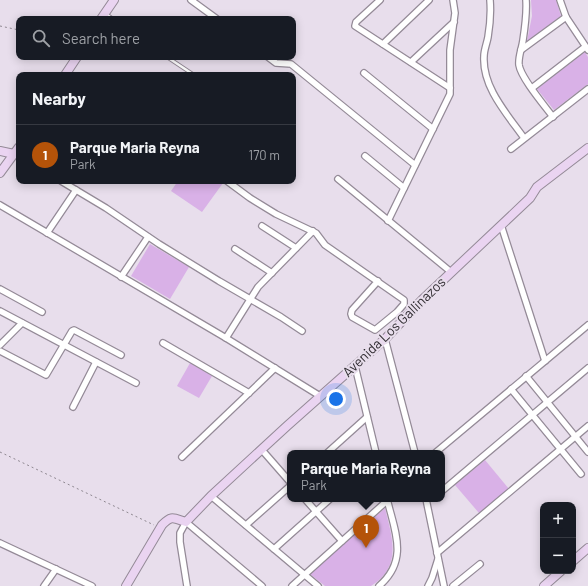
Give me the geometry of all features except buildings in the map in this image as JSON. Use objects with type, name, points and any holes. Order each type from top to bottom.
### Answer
[{"type":"street","points":[[103,16],[114,0]]},
{"type":"street","points":[[191,0],[213,16]]},
{"type":"street","points":[[380,0],[356,22],[355,26],[450,88]]},
{"type":"street","points":[[384,44],[429,0]]},
{"type":"street","points":[[388,221],[450,94],[450,50],[455,13],[453,0]]},
{"type":"street","points":[[492,0],[484,56],[485,73],[492,92],[524,138]]},
{"type":"street","points":[[526,0],[526,18],[519,66],[522,74],[553,117]]},
{"type":"street","points":[[532,88],[587,48],[566,16],[560,0]]},
{"type":"street","points":[[521,50],[566,16]]},
{"type":"street","points":[[411,62],[454,22]]},
{"type":"street","points":[[67,72],[75,60]]},
{"type":"street","points":[[271,60],[276,64],[291,64],[415,165]]},
{"type":"street","points":[[364,72],[433,129]]},
{"type":"street","points":[[510,149],[588,89]]},
{"type":"street","name":"Avenida Los Gallinazos","points":[[186,522],[211,496],[319,396],[385,339],[422,300],[530,198],[537,187],[588,148]]},
{"type":"street","points":[[0,151],[16,152]]},
{"type":"street","points":[[0,173],[16,153]]},
{"type":"street","points":[[365,156],[404,188]]},
{"type":"street","points":[[338,179],[451,272]]},
{"type":"street","points":[[66,184],[106,208],[148,237],[219,281],[281,316],[302,331]]},
{"type":"street","points":[[231,184],[276,214],[316,233],[325,245],[378,281],[404,300],[404,304],[397,312],[375,330],[352,318],[351,314],[352,310],[378,281]]},
{"type":"street","points":[[48,233],[76,190]]},
{"type":"street","points":[[0,205],[226,338],[319,396]]},
{"type":"street","points":[[501,225],[545,361]]},
{"type":"street","points":[[262,226],[296,248]]},
{"type":"street","points":[[226,338],[258,287],[313,231]]},
{"type":"street","points":[[122,277],[148,237]]},
{"type":"street","points":[[235,249],[272,273]]},
{"type":"street","points":[[0,289],[42,312]]},
{"type":"street","points":[[0,311],[136,383]]},
{"type":"street","points":[[0,345],[22,323]]},
{"type":"street","points":[[439,450],[588,325]]},
{"type":"street","points":[[0,351],[46,375],[74,330],[122,355]]},
{"type":"street","points":[[385,339],[414,450]]},
{"type":"street","points":[[163,343],[249,392]]},
{"type":"street","points":[[73,407],[96,362]]},
{"type":"street","points":[[355,366],[375,450]]},
{"type":"street","points":[[182,457],[275,368]]},
{"type":"street","points":[[445,488],[588,368]]},
{"type":"street","points":[[526,376],[588,452]]},
{"type":"street","points":[[511,389],[581,474]]},
{"type":"street","points":[[330,450],[367,417]]},
{"type":"street","points":[[428,586],[432,578],[437,556],[588,426]]},
{"type":"street","points":[[262,450],[287,479]]},
{"type":"street","points":[[246,525],[287,489]]},
{"type":"street","points":[[211,496],[318,586]]},
{"type":"street","points":[[308,502],[342,541]]},
{"type":"street","points":[[274,549],[326,502]]},
{"type":"street","points":[[292,586],[385,502]]},
{"type":"street","points":[[379,586],[391,573],[397,556],[397,536],[389,502]]},
{"type":"street","points":[[427,502],[444,586]]},
{"type":"street","points":[[126,586],[160,527],[168,518],[172,517],[186,522],[262,586]]},
{"type":"street","points":[[186,522],[180,533],[180,542],[188,585]]},
{"type":"street","points":[[0,543],[92,586]]},
{"type":"street","points":[[576,558],[588,548]]},
{"type":"street","points":[[453,586],[480,564]]},
{"type":"street","points":[[44,586],[56,569]]},
{"type":"street","points":[[544,586],[558,574]]},
{"type":"lane","points":[[172,60],[190,72]]},
{"type":"path","points":[[0,26],[16,29]]},
{"type":"path","points":[[0,452],[160,527]]},
{"type":"shaded area","points":[[531,0],[556,0],[561,16],[527,41],[532,16]]},
{"type":"shaded area","points":[[585,52],[588,57],[588,84],[554,110],[537,89]]},
{"type":"shaded area","points":[[176,184],[222,184],[202,212],[171,191]]},
{"type":"shaded area","points":[[150,244],[189,267],[170,299],[131,276]]},
{"type":"shaded area","points":[[190,363],[212,376],[199,398],[177,386]]},
{"type":"shaded area","points":[[485,460],[509,489],[479,513],[455,485]]},
{"type":"shaded area","points":[[385,508],[393,551],[388,570],[381,578],[371,586],[325,586],[310,574]]},
{"type":"place","name":"Parque Maria Reyna","points":[[366,548]]}]
